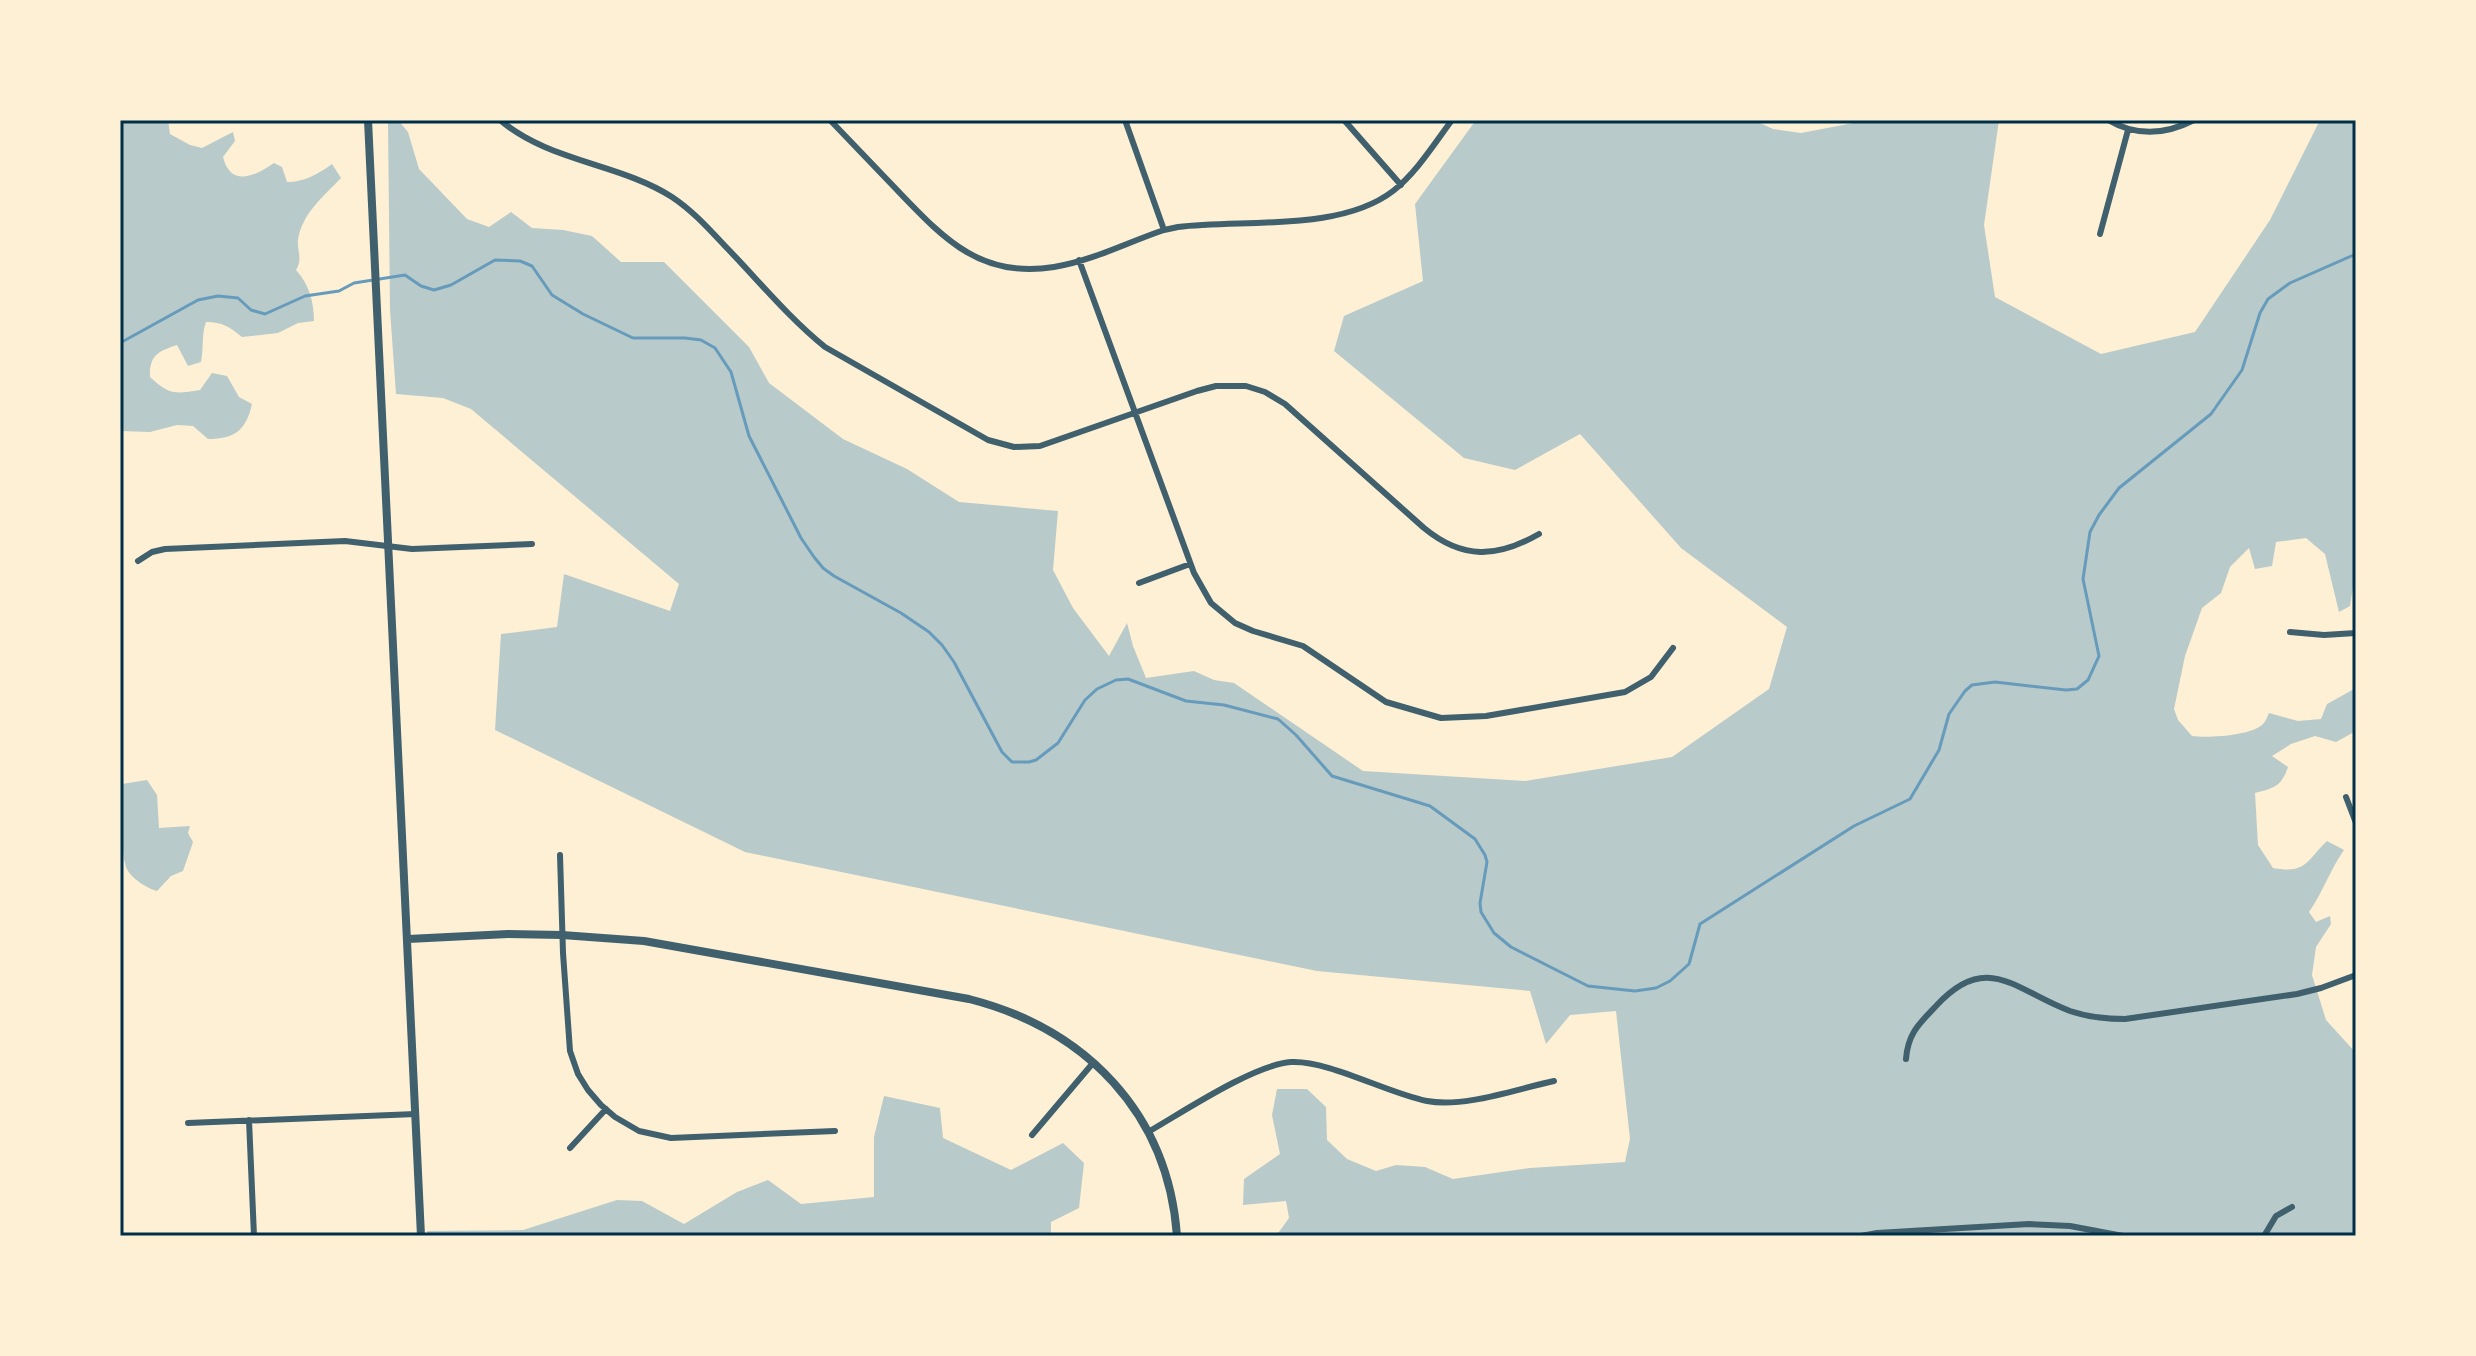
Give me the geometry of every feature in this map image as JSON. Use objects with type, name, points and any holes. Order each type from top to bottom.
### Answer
[{"type":"street","points":[[368,120],[421,1236]]},
{"type":"street","points":[[500,120],[532,141],[668,194],[700,220],[825,347],[988,440],[1014,447],[1040,446],[1216,386],[1239,385],[1285,404],[1424,528],[1446,543],[1491,552],[1513,547],[1539,534]]},
{"type":"street","points":[[830,120],[952,244],[984,261],[1017,268],[1044,268],[1079,260],[1164,230],[1196,225],[1331,217],[1366,206],[1401,185],[1452,120]]},
{"type":"street","points":[[1125,120],[1164,230]]},
{"type":"street","points":[[1344,120],[1401,185]]},
{"type":"street","points":[[2108,120],[2128,130],[2162,132],[2194,120]]},
{"type":"street","points":[[2100,234],[2128,130]]},
{"type":"street","points":[[1079,260],[1190,564],[1204,593],[1226,618],[1253,631],[1303,646],[1386,702],[1441,718],[1486,716],[1625,692],[1651,677],[1673,648]]},
{"type":"street","points":[[138,561],[152,552],[165,549],[345,541],[412,549],[532,544]]},
{"type":"street","points":[[1139,583],[1190,564]]},
{"type":"street","points":[[2290,632],[2324,635],[2356,633]]},
{"type":"street","points":[[2346,797],[2356,823]]},
{"type":"street","points":[[560,855],[570,1051],[578,1074],[606,1109],[639,1131],[671,1138],[835,1131]]},
{"type":"street","points":[[408,939],[508,934],[644,941],[1001,1007],[1033,1020],[1064,1039],[1128,1099],[1148,1132],[1164,1169],[1177,1236]]},
{"type":"street","points":[[1906,1059],[1912,1032],[1955,989],[1977,979],[2013,982],[2069,1010],[2097,1018],[2125,1019],[2297,994],[2356,975]]},
{"type":"street","points":[[1148,1132],[1260,1069],[1290,1062],[1317,1065],[1431,1102],[1467,1100],[1554,1081]]},
{"type":"street","points":[[1032,1135],[1093,1063]]},
{"type":"street","points":[[570,1148],[606,1109]]},
{"type":"street","points":[[188,1123],[416,1114]]},
{"type":"street","points":[[249,1120],[254,1236]]},
{"type":"street","points":[[2264,1236],[2276,1216],[2292,1207]]},
{"type":"street","points":[[1861,1236],[2029,1224],[2070,1226],[2123,1236]]},
{"type":"shaded area","points":[[120,120],[168,120],[170,134],[202,148],[233,132],[235,141],[223,157],[227,167],[238,176],[252,175],[274,163],[282,167],[287,182],[294,182],[311,177],[332,164],[341,178],[309,213],[298,240],[296,270],[310,294],[314,321],[298,323],[278,333],[242,337],[226,326],[206,322],[201,362],[188,366],[177,345],[160,352],[153,359],[150,377],[173,392],[200,390],[212,373],[227,376],[239,397],[252,404],[246,421],[232,435],[208,439],[193,426],[177,425],[150,432],[120,431]]},
{"type":"shaded area","points":[[388,120],[398,120],[408,132],[419,169],[467,219],[489,227],[511,212],[532,228],[592,236],[621,262],[664,262],[749,347],[769,383],[843,439],[907,469],[959,502],[1058,511],[1053,570],[1073,608],[1109,656],[1127,623],[1146,678],[1194,671],[1214,680],[1234,683],[1363,771],[1525,781],[1672,757],[1769,689],[1787,627],[1681,548],[1580,434],[1515,470],[1464,458],[1334,351],[1344,316],[1423,281],[1415,204],[1476,120],[1753,120],[1773,129],[1801,133],[1869,120],[1999,120],[1984,225],[1995,297],[2101,354],[2195,332],[2270,220],[2320,120],[2356,120],[2356,569],[2350,606],[2339,612],[2325,554],[2306,538],[2276,542],[2272,566],[2255,569],[2249,548],[2230,567],[2221,593],[2202,608],[2185,656],[2174,709],[2178,720],[2192,736],[2229,735],[2257,728],[2269,713],[2298,721],[2321,719],[2327,704],[2356,688],[2356,731],[2336,742],[2315,736],[2291,744],[2272,756],[2288,767],[2283,779],[2272,788],[2255,793],[2258,845],[2273,868],[2293,869],[2305,864],[2327,841],[2344,850],[2309,912],[2316,922],[2330,916],[2331,924],[2316,947],[2312,975],[2326,1020],[2356,1053],[2356,1236],[1276,1236],[1289,1218],[1286,1201],[1243,1205],[1244,1179],[1280,1154],[1272,1115],[1277,1089],[1307,1089],[1326,1107],[1327,1140],[1347,1159],[1376,1171],[1396,1165],[1425,1167],[1453,1179],[1530,1168],[1625,1162],[1630,1139],[1616,1011],[1570,1015],[1546,1044],[1530,991],[1317,971],[745,852],[495,730],[501,634],[557,627],[564,574],[670,611],[679,584],[471,409],[443,398],[396,394],[390,310]]},
{"type":"shaded area","points":[[147,780],[157,795],[159,828],[190,826],[188,833],[193,842],[183,871],[171,876],[157,891],[140,883],[129,872],[123,852],[122,784]]},
{"type":"shaded area","points":[[884,1096],[940,1108],[943,1138],[1011,1170],[1063,1143],[1084,1163],[1079,1208],[1051,1222],[1051,1236],[427,1236],[427,1231],[523,1230],[617,1200],[642,1201],[684,1224],[737,1192],[768,1180],[801,1204],[874,1197],[874,1137]]},
{"type":"waterway","points":[[120,343],[198,300],[218,296],[238,298],[251,310],[265,314],[305,296],[339,291],[354,283],[405,275],[421,286],[434,290],[451,285],[495,260],[520,261],[532,266],[552,295],[633,338],[685,338],[701,340],[715,348],[731,372],[749,436],[801,538],[814,557],[834,576],[901,613],[942,645],[1002,752],[1012,762],[1036,760],[1058,743],[1085,700],[1097,689],[1116,680],[1128,679],[1186,701],[1224,705],[1278,719],[1332,776],[1430,806],[1475,839],[1487,862],[1481,912],[1494,933],[1511,947],[1588,986],[1635,991],[1656,988],[1670,981],[1689,964],[1700,924],[1854,826],[1910,799],[1939,750],[1949,714],[1972,685],[1995,682],[2066,690],[2077,689],[2088,680],[2099,656],[2083,579],[2090,532],[2099,515],[2119,488],[2211,414],[2242,370],[2260,313],[2268,299],[2290,283],[2356,254]]}]
